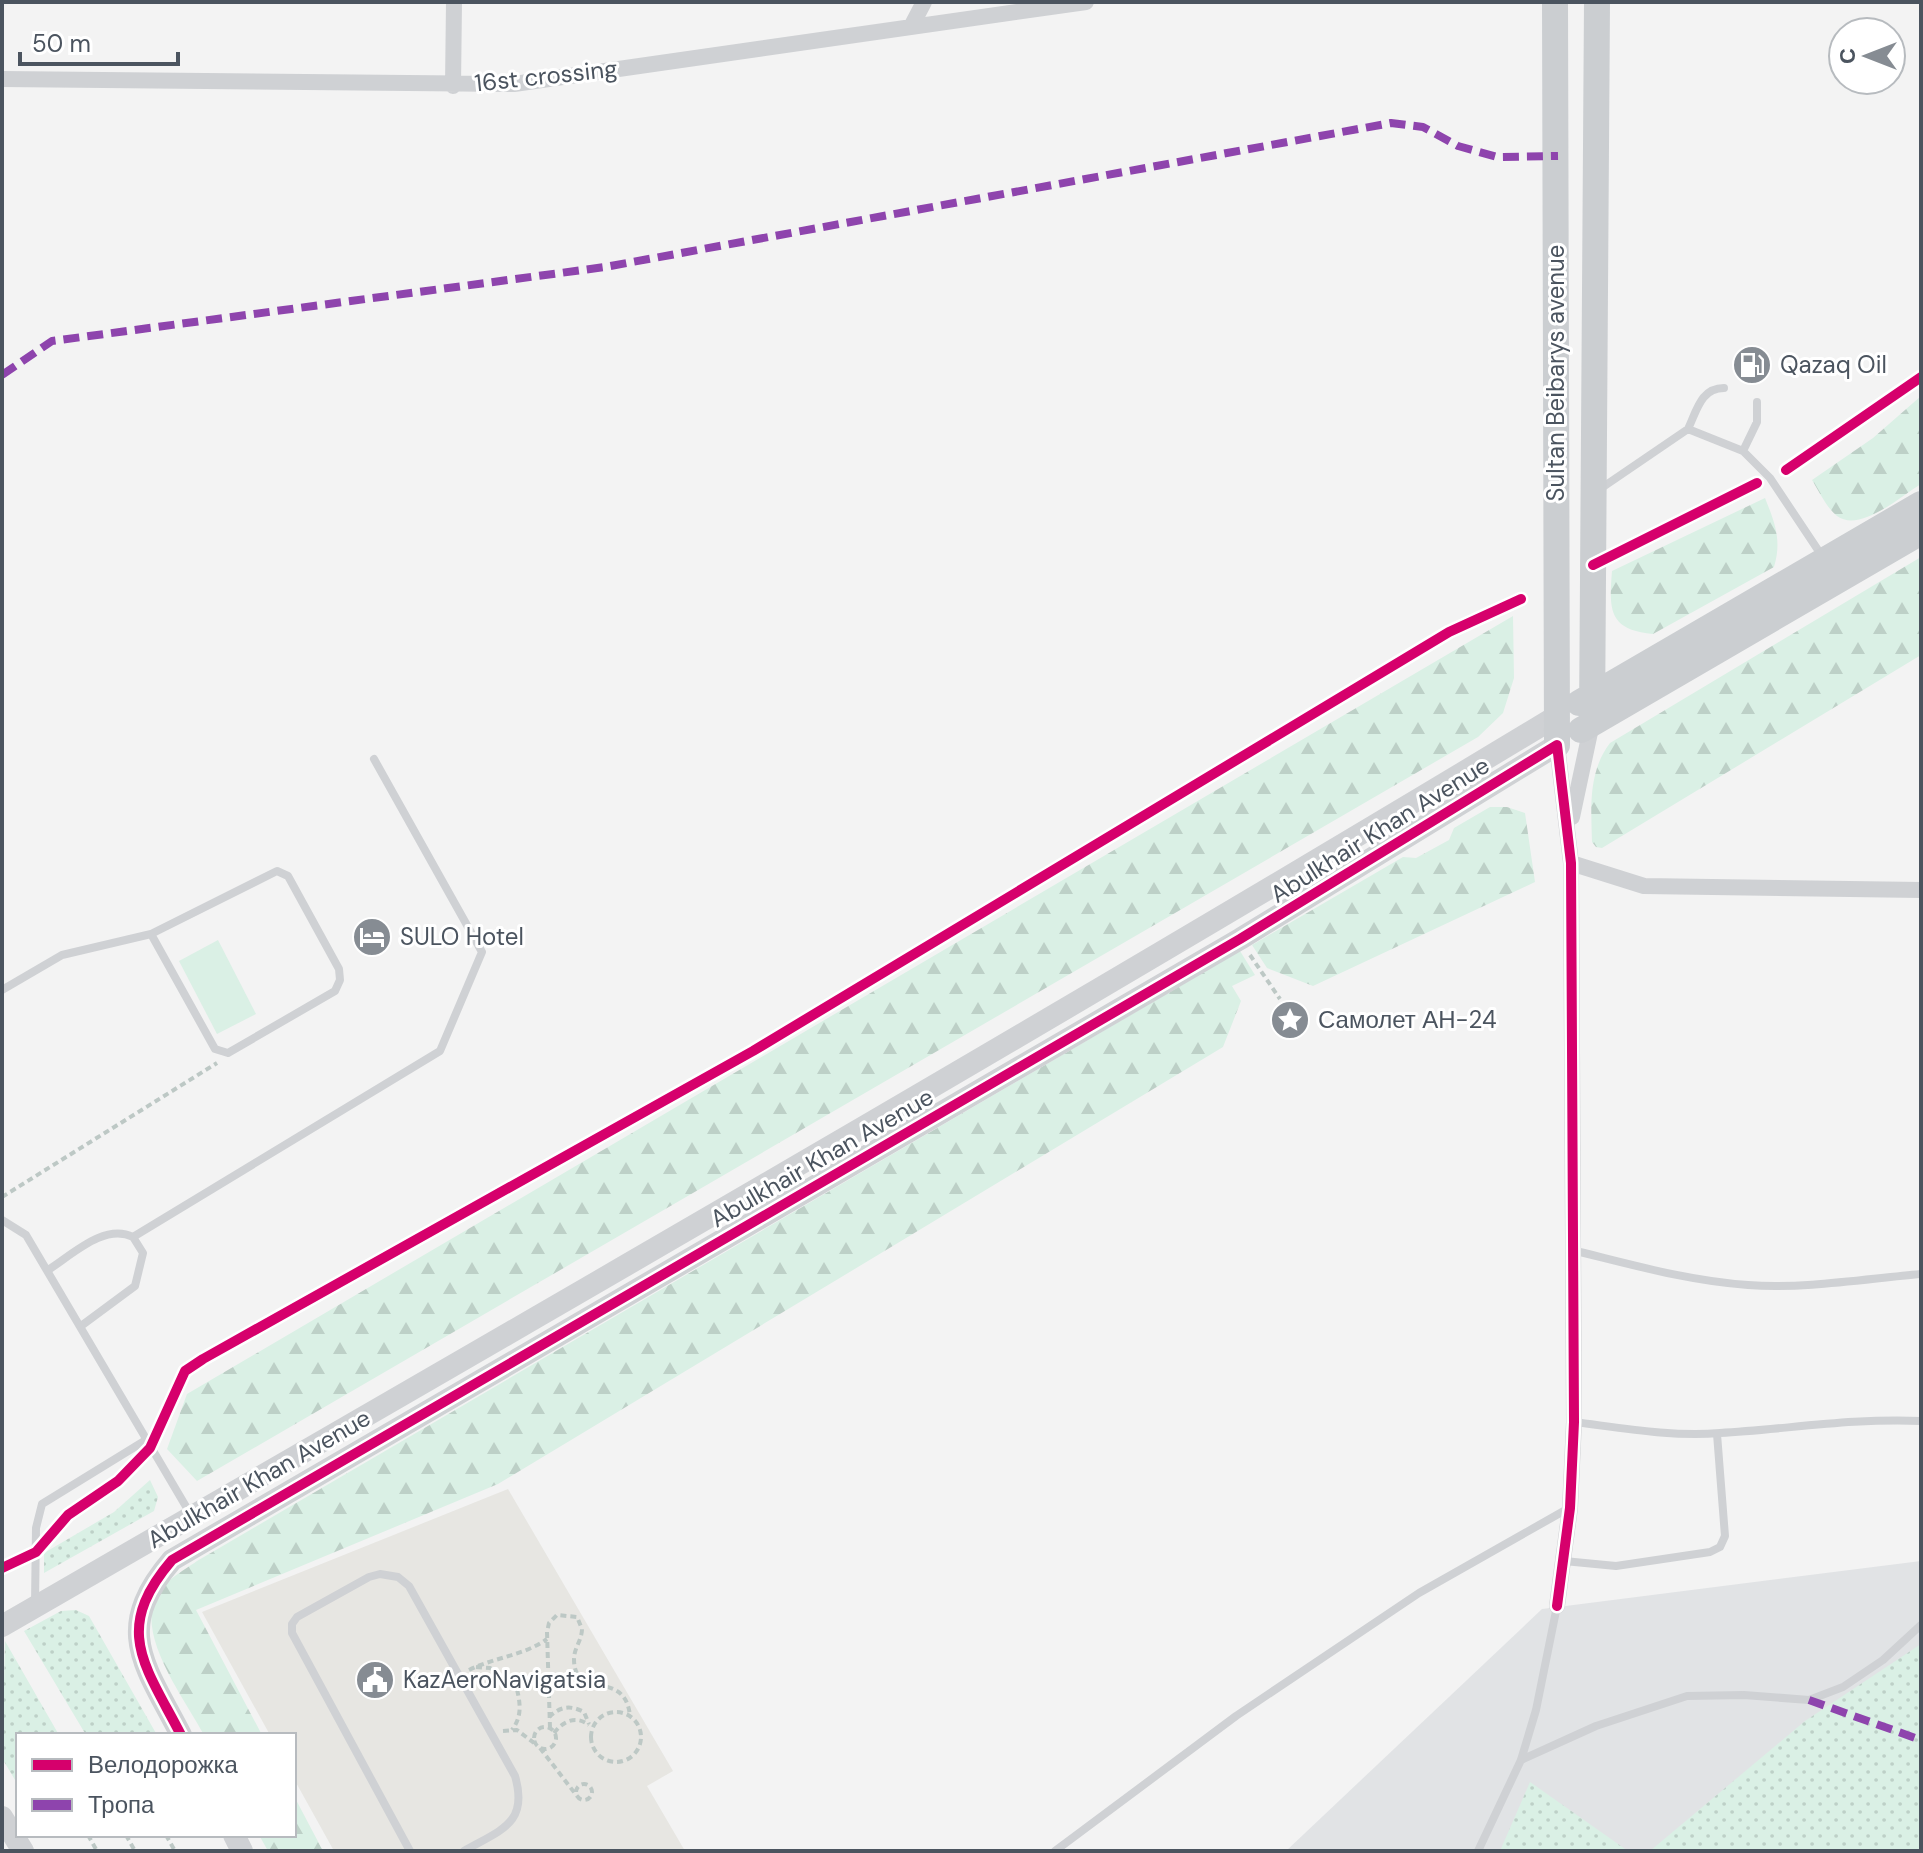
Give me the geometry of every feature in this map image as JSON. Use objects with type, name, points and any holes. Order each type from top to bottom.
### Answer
[{"type":"main road","name":"Sultan Beibarys avenue","points":[[1555,2],[1557,745]]},
{"type":"main road","name":"Sultan Beibarys avenue","points":[[1592,723],[1597,2]]},
{"type":"main road","name":"Abulkhair Khan Avenue","points":[[1557,716],[1921,504]]},
{"type":"main road","name":"Abulkhair Khan Avenue","points":[[1557,745],[1921,532]]},
{"type":"street","points":[[453,86],[454,2]]},
{"type":"street","points":[[912,25],[924,2]]},
{"type":"street","name":"16st crossing","points":[[2,79],[453,86],[514,84],[1086,2]]},
{"type":"street","name":"Abulkhair Khan Avenue","points":[[2,1626],[193,1519],[1232,912],[1557,716]]},
{"type":"street","points":[[1569,831],[1592,723]]},
{"type":"street","points":[[1557,745],[1571,863],[1574,1422],[1570,1508],[1557,1606]]},
{"type":"street","name":"Abulkhair Khan Avenue","points":[[180,1733],[142,1660],[137,1629],[150,1586],[172,1560],[1240,939],[1557,745]]},
{"type":"street","points":[[1571,863],[1644,886],[1921,890]]},
{"type":"street","points":[[2,1817],[23,1851]]},
{"type":"lane","points":[[1592,494],[1688,429],[1704,395],[1713,388],[1724,388]]},
{"type":"lane","points":[[1743,451],[1757,422],[1757,402]]},
{"type":"lane","points":[[1688,429],[1743,451],[1770,478],[1825,560]]},
{"type":"lane","points":[[133,1237],[440,1051],[482,952],[374,759]]},
{"type":"lane","points":[[2,990],[62,955],[151,934],[277,871],[288,876],[339,969],[340,980],[335,991],[228,1053],[215,1049],[151,934]]},
{"type":"lane","points":[[2,1220],[26,1235],[193,1519]]},
{"type":"lane","points":[[48,1270],[108,1233],[122,1231],[133,1237],[143,1253],[135,1286],[81,1326]]},
{"type":"lane","points":[[1571,1250],[1663,1273],[1750,1285],[1795,1285],[1921,1274]]},
{"type":"lane","points":[[1574,1422],[1643,1431],[1717,1434],[1870,1419],[1921,1421]]},
{"type":"lane","points":[[1564,1561],[1616,1566],[1710,1552],[1720,1547],[1725,1536],[1717,1434]]},
{"type":"lane","points":[[35,1607],[36,1528],[42,1504],[146,1440]]},
{"type":"lane","points":[[1055,1851],[1236,1716],[1419,1593],[1570,1508]]},
{"type":"lane","points":[[410,1851],[292,1633],[292,1624],[297,1617],[380,1574],[398,1577],[409,1586],[515,1776],[521,1803],[516,1816],[464,1851]]},
{"type":"lane","points":[[1478,1851],[1521,1760],[1536,1710],[1557,1606]]},
{"type":"lane","points":[[1521,1760],[1596,1726],[1687,1696],[1744,1695],[1809,1700],[1853,1681],[1883,1660],[1921,1625]]},
{"type":"path","points":[[1240,939],[1280,999]]},
{"type":"path","points":[[2,1197],[211,1068],[228,1053]]},
{"type":"path","points":[[549,1717],[557,1710],[574,1707],[584,1712],[591,1726],[596,1753],[611,1762],[628,1760],[640,1746],[640,1729],[630,1716],[625,1696],[616,1688],[586,1683],[579,1675],[573,1662],[582,1638],[577,1617],[557,1615],[549,1623],[549,1717],[554,1733]]},
{"type":"path","points":[[460,1675],[475,1667],[524,1653],[547,1639]]},
{"type":"path","points":[[475,1667],[503,1674],[516,1685],[520,1711],[512,1730]]},
{"type":"path","points":[[591,1726],[607,1713],[630,1716]]},
{"type":"path","points":[[537,1745],[552,1746],[554,1733],[561,1723],[583,1720],[591,1726]]},
{"type":"path","points":[[537,1745],[536,1731],[550,1728]]},
{"type":"path","points":[[493,1734],[512,1730],[537,1745],[577,1796],[588,1799],[591,1787],[579,1785],[577,1796]]},
{"type":"shaded area","points":[[508,1489],[673,1771],[647,1786],[685,1851],[334,1851],[296,1783],[296,1733],[269,1733],[202,1612]]},
{"type":"shaded area","points":[[1921,1561],[1921,1851],[1286,1851],[1542,1609]]},
{"type":"green space","points":[[1921,396],[1921,484],[1868,517],[1846,520],[1837,516],[1812,480],[1873,438]]},
{"type":"green space","points":[[1765,498],[1776,532],[1774,567],[1653,634],[1638,632],[1619,622],[1612,607],[1612,571]]},
{"type":"green space","points":[[1921,557],[1921,655],[1602,848],[1596,847],[1592,842],[1592,790],[1598,766],[1610,743]]},
{"type":"green space","points":[[1513,616],[1514,678],[1503,713],[1478,737],[197,1481],[167,1449],[187,1394]]},
{"type":"green space","points":[[1490,807],[1507,807],[1525,813],[1535,882],[1313,986],[1267,968],[1252,945],[1403,857],[1416,858],[1449,840],[1454,828]]},
{"type":"green space","points":[[218,940],[256,1014],[217,1034],[179,961]]},
{"type":"green space","points":[[1240,951],[1255,975],[1232,986],[1241,1001],[1223,1047],[498,1484],[196,1610],[261,1733],[203,1733],[158,1650],[151,1614],[155,1598],[173,1577]]},
{"type":"green space","points":[[150,1480],[158,1497],[154,1511],[44,1573],[44,1553],[114,1512]]},
{"type":"green space","points":[[76,1610],[89,1616],[156,1733],[85,1733],[24,1631],[61,1611]]},
{"type":"green space","points":[[5,1641],[58,1733],[16,1733],[16,1782],[2,1758]]},
{"type":"green space","points":[[1921,1644],[1921,1851],[1650,1851],[1805,1721]]},
{"type":"green space","points":[[1530,1782],[1628,1851],[1500,1851]]},
{"type":"green space","points":[[296,1800],[323,1851],[268,1851],[260,1837],[296,1837]]},
{"type":"marked path","points":[[2,375],[52,341],[605,267],[1391,123],[1423,127],[1458,146],[1497,157],[1558,156]]},
{"type":"marked path","points":[[1809,1700],[1921,1740]]},
{"type":"cycle path","points":[[1786,470],[1921,377]]},
{"type":"cycle path","points":[[1593,565],[1757,483]]},
{"type":"cycle path","points":[[2,1568],[36,1552],[68,1515],[118,1481],[150,1448],[185,1371],[203,1359],[753,1051],[1449,632],[1521,599]]},
{"type":"cycle path","points":[[180,1733],[147,1667],[140,1648],[139,1628],[143,1607],[172,1560],[1240,939],[1557,745],[1571,863],[1574,1422],[1570,1508],[1557,1606]]},
{"type":"place","name":"Qazaq Oil","points":[[1752,365]]},
{"type":"place","name":"SULO Hotel","points":[[372,937]]},
{"type":"place","name":"Самолет АН-24","points":[[1290,1020]]},
{"type":"place","name":"KazAeroNavigatsia","points":[[375,1680]]}]
